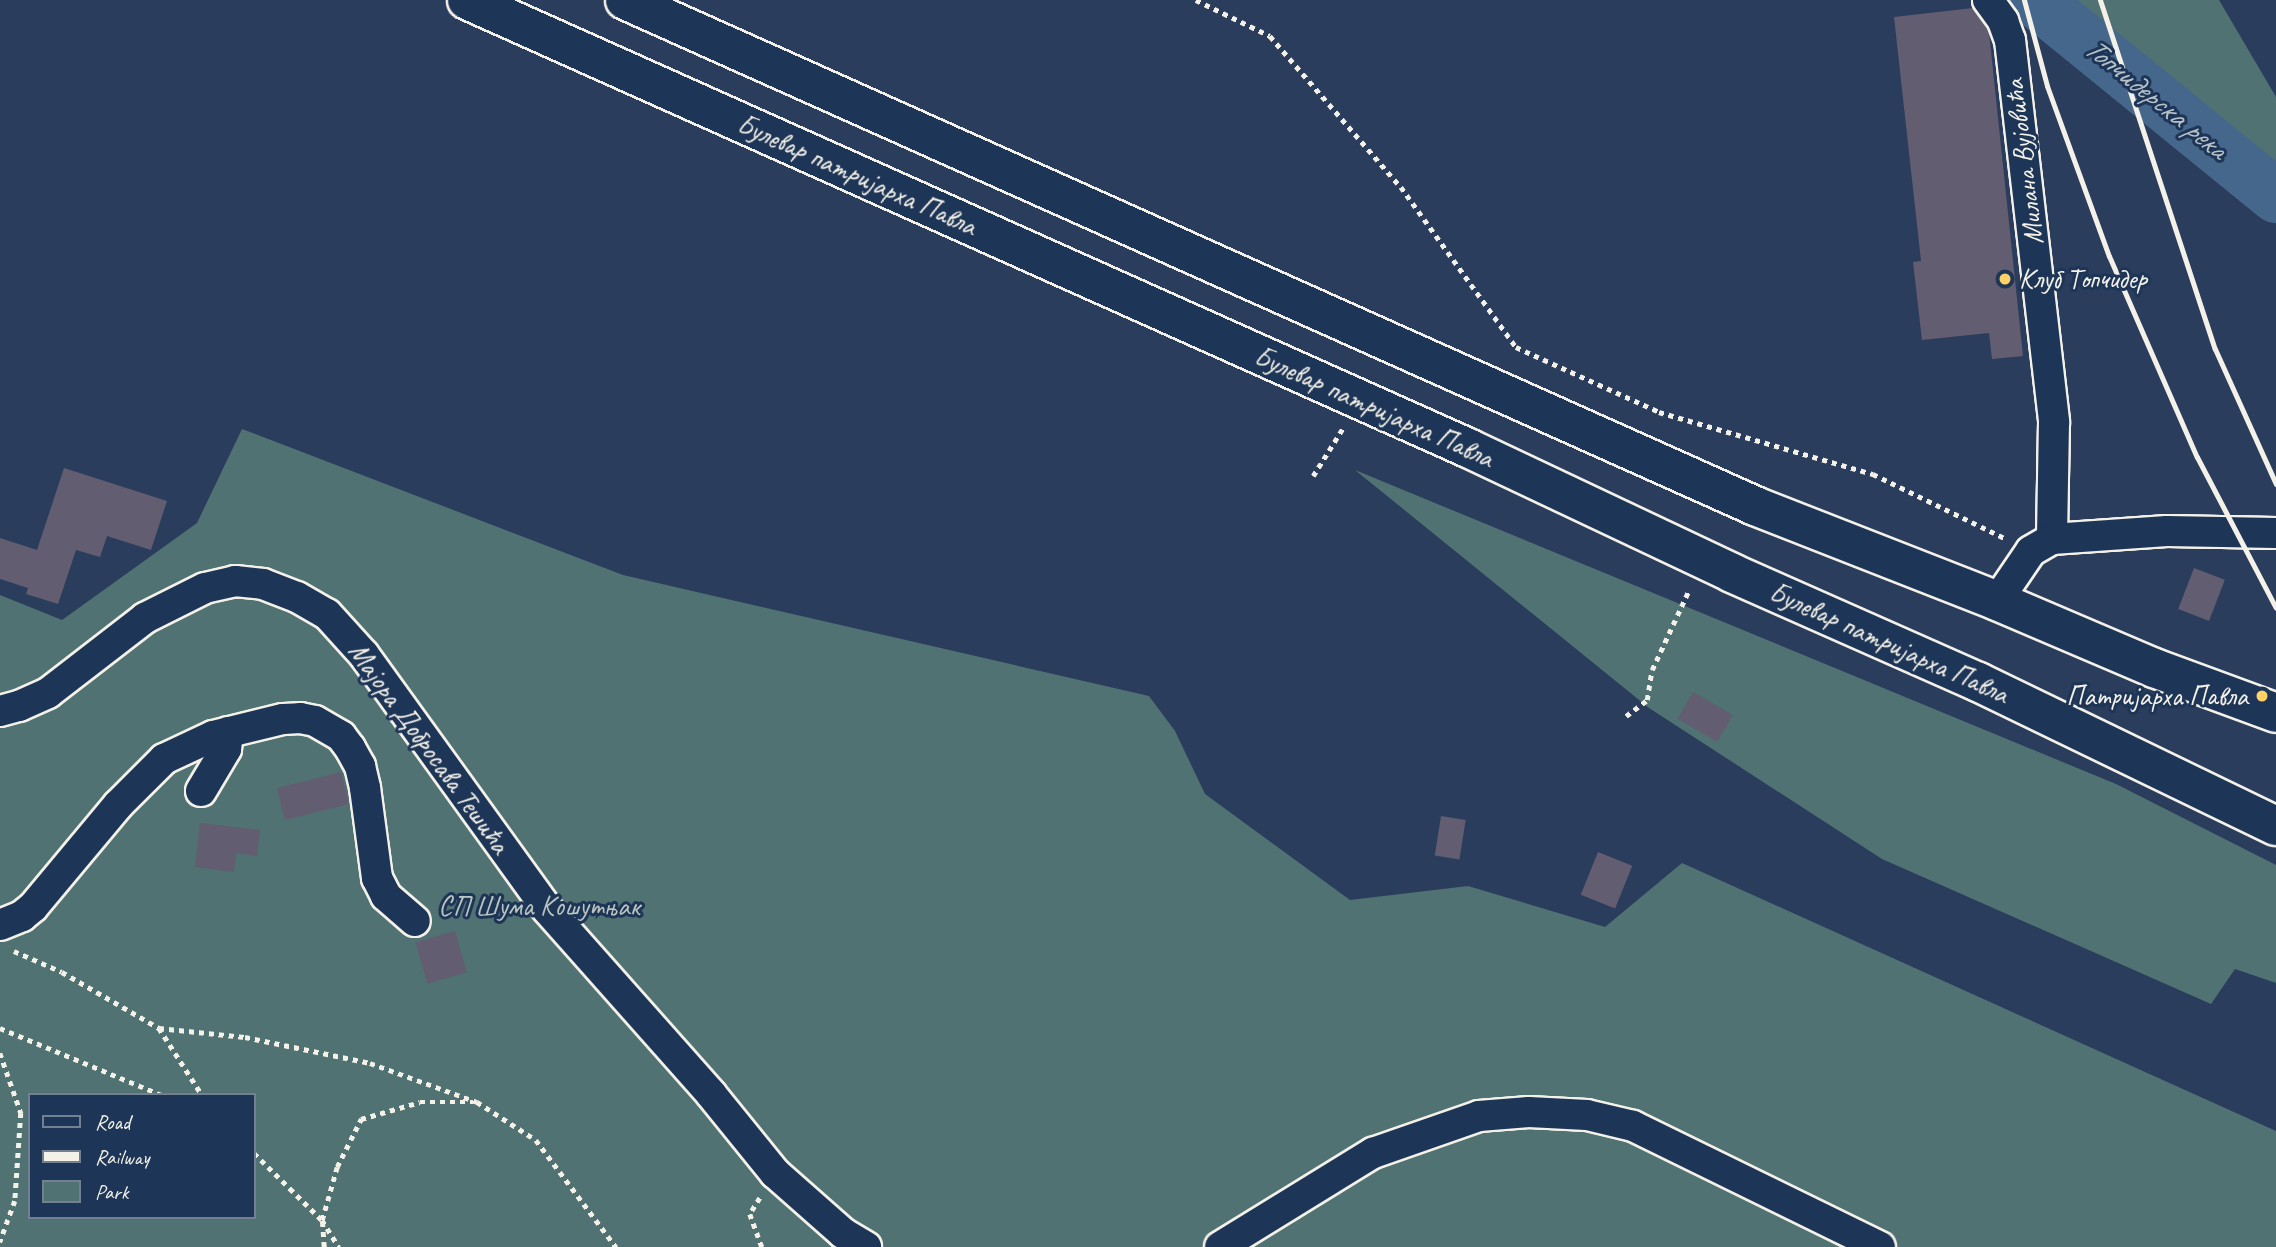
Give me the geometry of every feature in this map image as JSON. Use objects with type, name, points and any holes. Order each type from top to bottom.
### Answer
[{"type":"main road","name":"Булевар патријарха Павла","points":[[467,0],[1455,443],[1732,573],[1978,682],[2276,826]]},
{"type":"main road","points":[[625,0],[1755,506],[1997,601],[2154,668],[2276,713]]},
{"type":"street","name":"Милана Вујовића","points":[[1988,0],[2003,21],[2010,40],[2054,422],[2041,545]]},
{"type":"street","points":[[1997,601],[2041,545],[2167,531],[2276,533]]},
{"type":"street","name":"Мајора Добросава Тешића","points":[[0,710],[19,706],[48,693],[145,618],[205,588],[235,581],[263,584],[297,597],[327,614],[364,655],[547,909],[710,1094],[775,1173],[843,1233],[866,1247]]},
{"type":"street","points":[[6,938],[22,916],[33,907],[152,768],[189,745],[228,732],[283,719],[300,718],[315,721],[341,736],[360,766],[377,878],[386,896],[415,921]]},
{"type":"street","points":[[201,791],[226,749],[228,732]]},
{"type":"street","points":[[1220,1247],[1373,1153],[1479,1116],[1529,1112],[1587,1115],[1633,1126],[1880,1247]]},
{"type":"path","points":[[1196,0],[1270,36],[1401,187],[1516,347],[1659,412],[1873,474],[2041,545]]},
{"type":"path","points":[[1313,476],[1345,425]]},
{"type":"path","points":[[1626,716],[1647,700],[1652,670],[1692,586]]},
{"type":"path","points":[[6,938],[159,1028],[245,1037],[370,1063],[477,1102],[536,1140],[616,1247]]},
{"type":"path","points":[[0,1028],[157,1093]]},
{"type":"path","points":[[159,1028],[201,1093]]},
{"type":"path","points":[[0,1053],[21,1113],[15,1201],[0,1241]]},
{"type":"path","points":[[324,1247],[322,1220],[337,1167],[361,1119],[420,1101],[477,1102]]},
{"type":"path","points":[[256,1155],[322,1220],[339,1247]]},
{"type":"path","points":[[762,1247],[750,1214],[775,1173]]},
{"type":"green space","points":[[2035,0],[2219,0],[2276,97],[2276,196]]},
{"type":"green space","name":"СП Шума Кошутњак","points":[[242,429],[623,575],[1149,696],[1175,731],[1205,794],[1350,900],[1468,886],[1605,927],[1682,863],[2276,1131],[2276,1247],[0,1247],[0,595],[62,620],[197,523]]},
{"type":"green space","points":[[1355,470],[2116,784],[2276,865],[2276,983],[2235,969],[2211,1004],[1882,859],[1649,708]]},
{"type":"building","points":[[1973,8],[1989,32],[2023,356],[1992,359],[1989,333],[1922,340],[1913,262],[1921,261],[1894,17]]},
{"type":"building","points":[[64,468],[167,501],[151,550],[107,536],[100,557],[76,550],[58,604],[26,594],[28,588],[0,579],[0,538],[37,550]]},
{"type":"building","points":[[2194,568],[2225,580],[2209,621],[2178,609]]},
{"type":"building","points":[[1693,692],[1733,715],[1717,742],[1678,719]]},
{"type":"building","points":[[341,772],[349,804],[285,820],[277,788]]},
{"type":"building","points":[[1441,816],[1466,820],[1459,859],[1435,856]]},
{"type":"building","points":[[200,823],[260,830],[257,856],[236,853],[234,872],[195,867]]},
{"type":"building","points":[[1598,852],[1632,866],[1615,909],[1581,895]]},
{"type":"building","points":[[455,931],[467,972],[427,984],[416,942]]},
{"type":"waterway","name":"Топчидерска река","points":[[2035,0],[2276,196]]},
{"type":"railway","points":[[2024,0],[2047,86],[2109,256],[2197,457],[2276,608]]},
{"type":"railway","points":[[2100,0],[2215,349],[2276,484]]},
{"type":"place","name":"Клуб Топчидер","points":[[2005,279]]},
{"type":"place","name":"Патријарха Павла","points":[[2262,696]]}]
